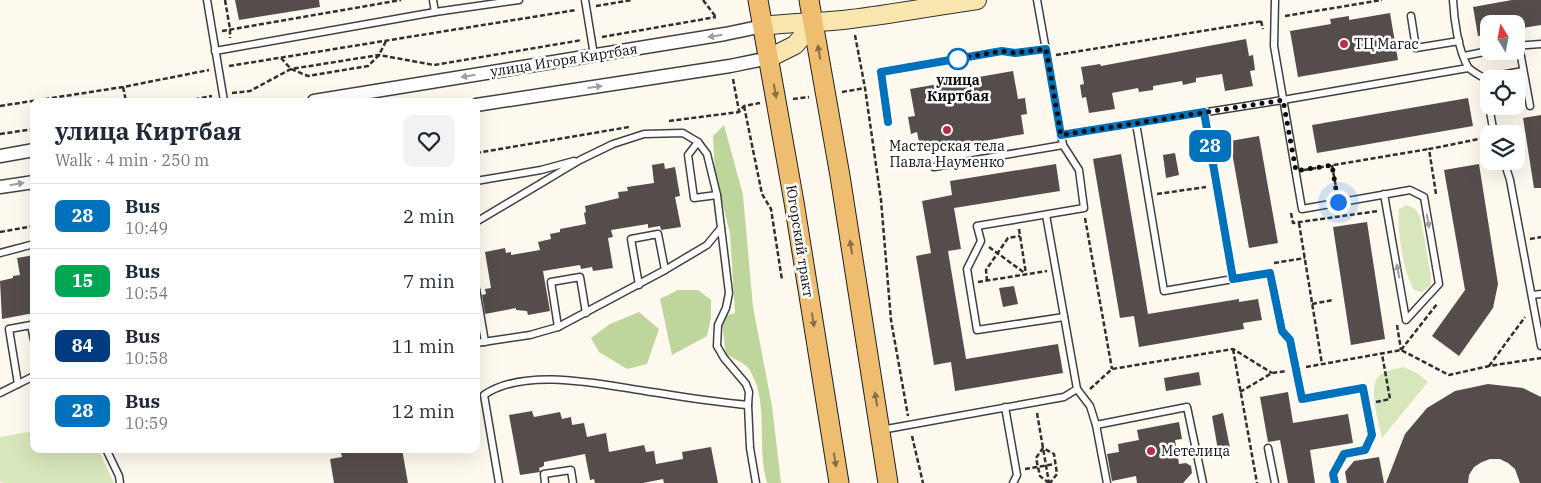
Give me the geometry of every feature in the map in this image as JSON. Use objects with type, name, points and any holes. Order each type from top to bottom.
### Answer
[{"type":"main road","name":"Югорский тракт","points":[[758,0],[777,100],[839,483]]},
{"type":"main road","points":[[809,0],[826,94],[888,483]]},
{"type":"main road","name":"улица Игоря Киртбая","points":[[763,26],[852,19],[977,0]]},
{"type":"main road","points":[[769,58],[794,45],[814,23]]},
{"type":"street","name":"улица Игоря Киртбая","points":[[332,98],[725,34],[763,26]]},
{"type":"street","points":[[480,104],[769,58]]},
{"type":"street","points":[[0,156],[30,151]]},
{"type":"street","points":[[0,187],[30,183]]},
{"type":"lane","points":[[207,0],[223,98]]},
{"type":"lane","points":[[433,0],[435,12]]},
{"type":"lane","points":[[215,51],[478,3],[519,0]]},
{"type":"lane","points":[[585,0],[594,55]]},
{"type":"lane","points":[[1037,0],[1063,145],[1079,170],[1084,208],[978,226],[981,241],[967,269],[977,330],[1064,316]]},
{"type":"lane","points":[[1275,0],[1274,46],[1302,209],[1338,202],[1384,194],[1410,190],[1424,197],[1439,284],[1406,320],[1384,194]]},
{"type":"lane","points":[[1453,0],[1459,41],[1468,68],[1480,76]]},
{"type":"lane","points":[[1411,16],[1416,48],[1459,41]]},
{"type":"lane","points":[[1525,45],[1541,44]]},
{"type":"lane","points":[[888,122],[881,72],[1002,51],[1015,53],[1046,49]]},
{"type":"lane","points":[[1464,56],[1480,53]]},
{"type":"lane","points":[[1061,135],[1283,100],[1468,68]]},
{"type":"lane","points":[[1525,81],[1530,106]]},
{"type":"lane","points":[[1204,112],[1233,279]]},
{"type":"lane","points":[[1136,123],[1164,291],[1270,273],[1282,331],[1290,340],[1302,399],[1363,388],[1372,435],[1365,450],[1344,454],[1333,474],[1335,483]]},
{"type":"lane","points":[[480,220],[580,160],[613,144],[644,134],[683,133],[698,142],[708,154],[717,194],[729,294],[726,308],[718,325],[717,346],[724,358],[746,384],[749,392],[750,448],[756,483]]},
{"type":"lane","points":[[698,142],[688,155],[694,198],[717,194]]},
{"type":"lane","points":[[934,167],[1063,145]]},
{"type":"lane","points":[[480,180],[541,170],[580,160]]},
{"type":"lane","points":[[541,170],[547,180]]},
{"type":"lane","points":[[1507,170],[1541,346]]},
{"type":"lane","points":[[1046,215],[1077,389],[1090,406],[1096,425],[1107,483]]},
{"type":"lane","points":[[480,343],[530,335],[558,327],[640,285],[707,245],[721,228]]},
{"type":"lane","points":[[640,285],[631,239],[658,234],[665,270]]},
{"type":"lane","points":[[0,253],[30,245]]},
{"type":"lane","points":[[558,327],[551,282],[580,276],[586,313]]},
{"type":"lane","points":[[1532,295],[1541,294]]},
{"type":"lane","points":[[480,313],[485,342]]},
{"type":"lane","points":[[18,384],[9,329],[30,325]]},
{"type":"lane","points":[[0,393],[30,378]]},
{"type":"lane","points":[[499,483],[484,395],[495,388],[520,381],[570,379],[748,405]]},
{"type":"lane","points":[[880,430],[1064,397],[1077,389]]},
{"type":"lane","points":[[1005,407],[1017,475],[1013,483]]},
{"type":"lane","points":[[1096,425],[1187,407],[1202,483]]},
{"type":"lane","points":[[1268,448],[1275,483]]},
{"type":"lane","points":[[108,453],[119,476],[120,483]]},
{"type":"lane","points":[[545,483],[544,474],[571,470],[573,483]]},
{"type":"path","points":[[225,0],[230,28],[230,48]]},
{"type":"path","points":[[212,33],[230,28],[400,0]]},
{"type":"path","points":[[52,98],[124,87],[218,68],[632,0]]},
{"type":"path","points":[[1047,57],[1382,0]]},
{"type":"path","points":[[280,13],[282,20]]},
{"type":"path","points":[[223,98],[250,91],[292,69],[379,55],[434,65],[716,18]]},
{"type":"path","points":[[852,19],[865,88],[881,200],[891,320],[908,415],[923,483]]},
{"type":"path","points":[[281,58],[292,69],[308,76],[368,66],[379,55],[386,41]]},
{"type":"path","points":[[124,87],[126,98]]},
{"type":"path","points":[[665,122],[739,112],[744,106],[777,100],[865,88]]},
{"type":"path","points":[[0,106],[30,101]]},
{"type":"path","points":[[744,106],[762,194],[771,209],[782,280]]},
{"type":"path","points":[[480,152],[637,126]]},
{"type":"path","points":[[0,134],[30,129]]},
{"type":"path","points":[[1296,171],[1429,149],[1480,138]]},
{"type":"path","points":[[1429,149],[1436,196]]},
{"type":"path","points":[[1332,165],[1338,202]]},
{"type":"path","points":[[1148,196],[1217,185]]},
{"type":"path","points":[[1084,208],[1112,369]]},
{"type":"path","points":[[1018,220],[1026,274]]},
{"type":"path","points":[[1299,222],[1322,364]]},
{"type":"path","points":[[0,232],[30,227]]},
{"type":"path","points":[[987,281],[986,270],[1008,238],[1020,236]]},
{"type":"path","points":[[981,241],[1026,274]]},
{"type":"path","points":[[969,284],[1056,269]]},
{"type":"path","points":[[1312,304],[1333,300]]},
{"type":"path","points":[[1401,350],[1437,304]]},
{"type":"path","points":[[1489,366],[1533,305]]},
{"type":"path","points":[[1233,349],[1257,483]]},
{"type":"path","points":[[1082,396],[1112,369],[1233,349],[1272,373]]},
{"type":"path","points":[[1240,392],[1272,373],[1401,350],[1449,375],[1489,366],[1541,358]]},
{"type":"path","points":[[1366,404],[1390,399],[1382,354]]},
{"type":"path","points":[[1035,402],[1049,483]]},
{"type":"path","points":[[908,415],[914,414]]},
{"type":"path","points":[[1043,448],[1054,454],[1057,474],[1049,483]]},
{"type":"path","points":[[1043,448],[1036,458],[1040,476],[1049,483]]},
{"type":"path","points":[[1016,470],[1055,464]]},
{"type":"green space","points":[[724,125],[743,195],[753,307],[772,406],[781,483],[767,483],[762,454],[761,409],[755,382],[747,367],[726,354],[721,317],[735,313],[730,233],[715,175],[713,136]]},
{"type":"green space","points":[[1406,205],[1416,210],[1421,220],[1431,277],[1430,286],[1422,292],[1414,290],[1410,282],[1402,251],[1399,209]]},
{"type":"green space","points":[[678,290],[698,290],[711,300],[711,317],[707,336],[672,355],[660,299]]},
{"type":"green space","points":[[639,312],[659,329],[647,364],[627,369],[599,352],[591,338],[610,324]]},
{"type":"green space","points":[[1404,367],[1417,373],[1428,382],[1382,438],[1374,398],[1375,382],[1383,373]]},
{"type":"green space","points":[[30,432],[30,453],[100,453],[114,483],[0,482],[0,437]]},
{"type":"building","points":[[235,0],[319,0],[320,7],[239,20]]},
{"type":"building","points":[[1512,0],[1541,0],[1541,25],[1525,28],[1525,15],[1480,15],[1480,36],[1478,36],[1473,7]]},
{"type":"building","name":"ТЦ Магас","points":[[1390,13],[1398,60],[1298,77],[1290,31],[1331,24],[1330,19],[1349,16],[1349,20]]},
{"type":"building","points":[[1246,39],[1249,56],[1253,55],[1255,70],[1250,71],[1253,86],[1225,91],[1222,74],[1196,78],[1196,82],[1183,85],[1182,81],[1153,86],[1153,90],[1139,92],[1138,88],[1112,93],[1115,109],[1089,113],[1086,97],[1082,98],[1080,85],[1084,84],[1081,67],[1100,64],[1101,66]]},
{"type":"building","points":[[1013,71],[1018,99],[1025,98],[1027,114],[1021,115],[1024,134],[921,152],[917,132],[911,134],[908,117],[915,116],[910,89]]},
{"type":"building","points":[[1468,98],[1473,126],[1317,153],[1312,125]]},
{"type":"building","points":[[1541,115],[1541,188],[1534,188],[1523,118]]},
{"type":"building","points":[[1259,136],[1278,243],[1249,248],[1230,141]]},
{"type":"building","points":[[1175,153],[1179,175],[1166,178],[1163,155]]},
{"type":"building","points":[[1121,154],[1148,314],[1239,299],[1239,302],[1258,299],[1262,320],[1243,323],[1244,329],[1139,347],[1134,316],[1120,318],[1093,159]]},
{"type":"building","points":[[664,163],[665,169],[675,167],[680,196],[675,197],[681,227],[661,230],[660,226],[648,228],[648,224],[611,230],[613,237],[608,238],[613,268],[593,271],[592,267],[581,269],[580,265],[543,271],[550,311],[528,315],[527,311],[516,310],[516,308],[485,314],[482,295],[486,294],[485,289],[491,288],[485,252],[505,248],[506,253],[511,252],[511,255],[540,250],[538,242],[551,239],[550,234],[560,232],[560,229],[586,224],[585,206],[619,198],[618,192],[628,191],[627,187],[654,183],[652,165]]},
{"type":"building","points":[[1056,164],[1060,191],[954,208],[961,249],[948,251],[966,359],[1058,344],[1063,373],[955,391],[951,362],[934,365],[916,256],[931,253],[922,201],[952,195],[950,181]]},
{"type":"building","points":[[1479,164],[1498,284],[1493,308],[1459,356],[1432,336],[1465,290],[1444,170]]},
{"type":"building","points":[[1367,222],[1385,339],[1351,345],[1333,227]]},
{"type":"building","points":[[30,256],[30,314],[2,319],[0,281],[20,275],[17,258]]},
{"type":"building","points":[[1014,286],[1018,304],[1003,307],[999,288]]},
{"type":"building","points":[[1199,372],[1201,385],[1166,391],[1164,378]]},
{"type":"building","points":[[1488,384],[1523,388],[1541,397],[1541,483],[1520,483],[1515,469],[1508,463],[1500,459],[1490,459],[1474,467],[1469,475],[1468,483],[1386,483],[1405,434],[1427,408],[1455,391]]},
{"type":"building","points":[[1288,392],[1293,423],[1348,414],[1353,443],[1310,450],[1315,483],[1288,483],[1280,440],[1268,442],[1260,397]]},
{"type":"building","points":[[532,411],[534,417],[560,412],[562,419],[571,417],[572,425],[584,423],[587,437],[606,433],[609,452],[644,445],[646,452],[654,451],[656,464],[683,459],[682,452],[711,447],[718,483],[664,483],[663,479],[643,483],[595,483],[594,479],[590,480],[585,454],[544,462],[544,466],[539,468],[540,472],[520,475],[509,415]]},
{"type":"building","points":[[1223,413],[1230,448],[1218,450],[1212,416]]},
{"type":"building","points":[[1179,422],[1182,439],[1175,440],[1179,464],[1186,463],[1191,466],[1192,473],[1183,483],[1137,483],[1136,476],[1112,481],[1107,454],[1119,452],[1118,444],[1139,440],[1137,430]]},
{"type":"building","points":[[341,453],[403,453],[408,483],[334,483],[330,459],[342,457]]},
{"type":"building","points":[[1379,457],[1384,483],[1347,483],[1345,472],[1354,461]]},
{"type":"bus line","name":"28","points":[[888,122],[881,72],[1002,51],[1015,53],[1046,49],[1061,135],[1204,112],[1233,279],[1270,273],[1282,331],[1290,340],[1302,399],[1363,388],[1372,435],[1365,450],[1344,454],[1333,474],[1335,483]]},
{"type":"place","name":"ТЦ Магас","points":[[1344,44]]},
{"type":"place","name":"улица Киртбая","points":[[958,59]]},
{"type":"place","name":"Мастерская тела Павла Науменко","points":[[947,130]]},
{"type":"place","name":"Метелица","points":[[1151,451]]},
{"type":"route","points":[[958,59],[950,60],[1002,51],[1015,53],[1046,49],[1061,135],[1283,100],[1296,171],[1332,165],[1338,202]]}]
